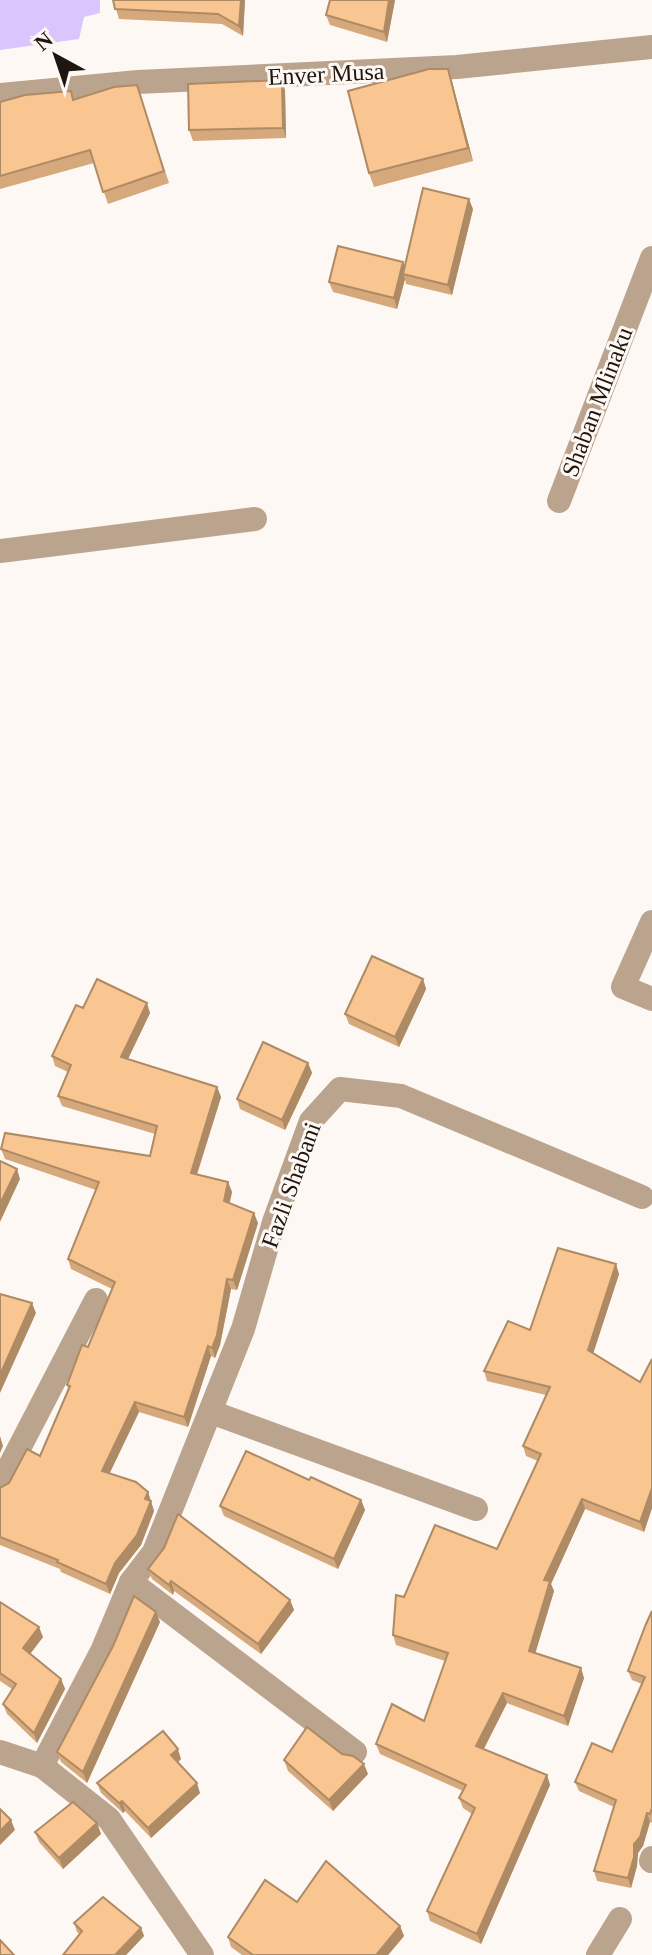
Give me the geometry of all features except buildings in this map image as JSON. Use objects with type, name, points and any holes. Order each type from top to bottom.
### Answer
[{"type":"street","name":"Enver Musa","points":[[0,95],[138,82],[457,67],[652,47]]},
{"type":"street","name":"Shaban Mlinaku","points":[[559,501],[652,258]]},
{"type":"street","points":[[0,551],[255,519]]},
{"type":"street","points":[[652,922],[623,987],[652,999]]},
{"type":"street","name":"Fazli Shabani","points":[[42,1766],[103,1649],[131,1582],[154,1552],[243,1329],[274,1222],[311,1121],[340,1089],[401,1096],[642,1197]]},
{"type":"street","points":[[0,1485],[96,1300]]},
{"type":"street","points":[[211,1412],[476,1509]]},
{"type":"street","points":[[131,1582],[355,1752]]},
{"type":"street","points":[[0,1752],[42,1766],[109,1819],[202,1955]]},
{"type":"street","points":[[598,1955],[620,1919]]},
{"type":"shaded area","points":[[0,0],[100,0],[100,13],[84,17],[79,39],[0,50]]}]
